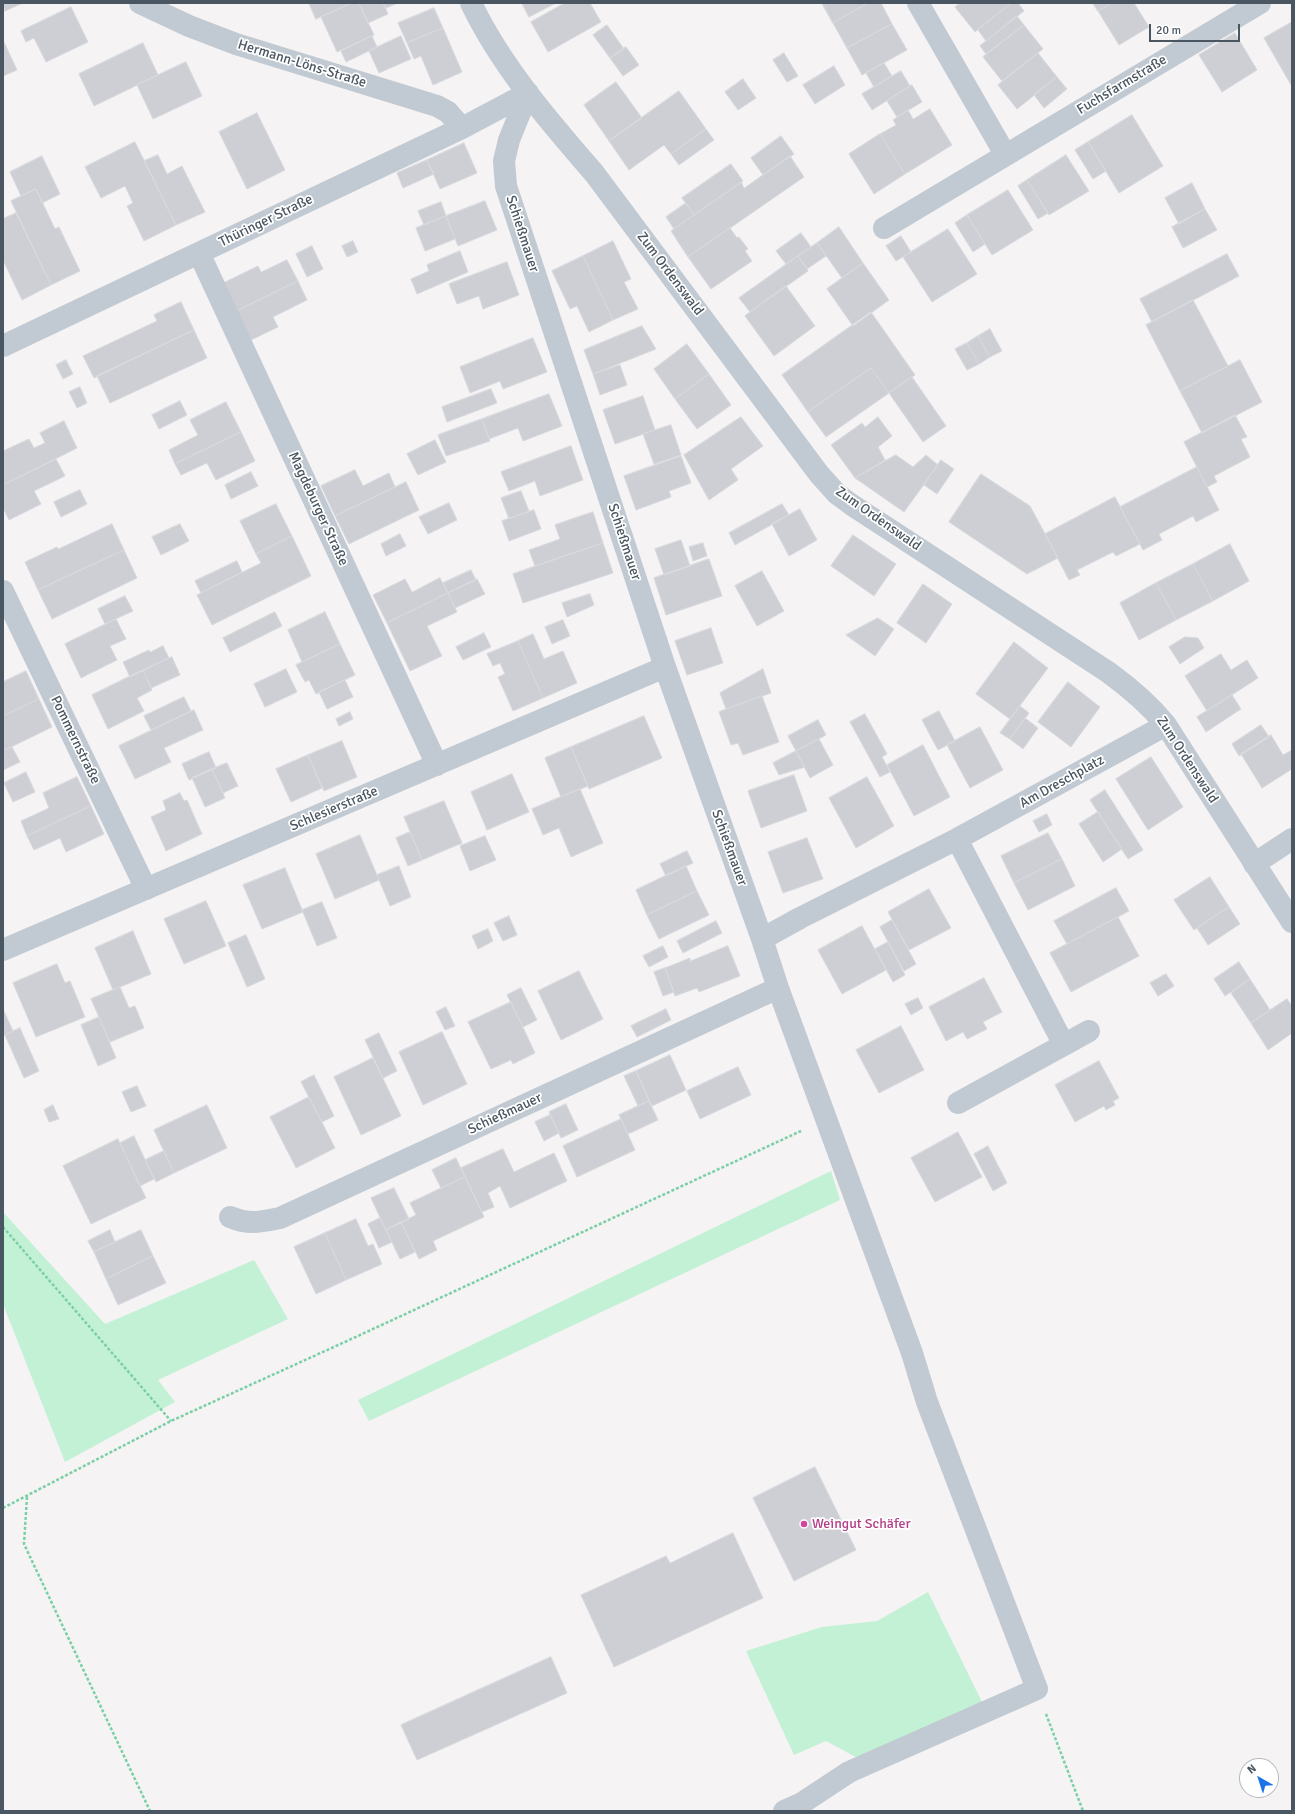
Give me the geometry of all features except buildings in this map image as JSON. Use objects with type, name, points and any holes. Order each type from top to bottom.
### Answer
[{"type":"street","name":"Hermann-Löns-Straße","points":[[140,3],[189,26],[236,44],[437,106],[448,112],[462,128]]},
{"type":"street","name":"Zum Ordenswald","points":[[470,3],[496,48],[528,93],[594,173],[702,315],[819,474],[837,494],[1108,672],[1138,694],[1153,708],[1166,725],[1292,922]]},
{"type":"street","points":[[918,3],[1005,154]]},
{"type":"street","name":"Fuchsfarmstraße","points":[[884,228],[1005,154],[1260,3]]},
{"type":"street","name":"Thüringer Straße","points":[[3,346],[462,128],[528,93]]},
{"type":"street","name":"Schießmauer","points":[[528,93],[509,140],[504,161],[506,186],[665,667],[778,988],[912,1353],[927,1402],[1037,1689]]},
{"type":"street","name":"Magdeburger Straße","points":[[199,253],[437,765]]},
{"type":"street","name":"Pommernstraße","points":[[3,591],[146,889]]},
{"type":"street","name":"Schlesierstraße","points":[[3,950],[665,667]]},
{"type":"street","name":"Am Dreschplatz","points":[[762,939],[800,918],[958,840],[1166,725]]},
{"type":"street","points":[[1254,864],[1292,839]]},
{"type":"street","points":[[958,840],[1064,1044]]},
{"type":"street","name":"Schießmauer","points":[[230,1216],[243,1222],[258,1223],[280,1218],[778,988]]},
{"type":"street","points":[[958,1103],[1089,1031]]},
{"type":"street","points":[[784,1811],[802,1804],[849,1772],[1037,1689]]},
{"type":"path","points":[[3,1508],[171,1421],[826,1120]]},
{"type":"path","points":[[3,1227],[171,1421]]},
{"type":"path","points":[[27,1496],[24,1544],[150,1811]]},
{"type":"path","points":[[1037,1689],[1083,1811]]},
{"type":"green space","points":[[831,1171],[840,1200],[369,1421],[358,1400]]},
{"type":"green space","points":[[3,1212],[105,1324],[254,1260],[288,1319],[158,1380],[175,1402],[65,1462],[3,1304]]},
{"type":"green space","points":[[928,1592],[982,1702],[867,1763],[826,1741],[794,1755],[746,1651],[822,1627],[877,1621]]},
{"type":"place","name":"Weingut Schäfer","points":[[804,1524]]}]
